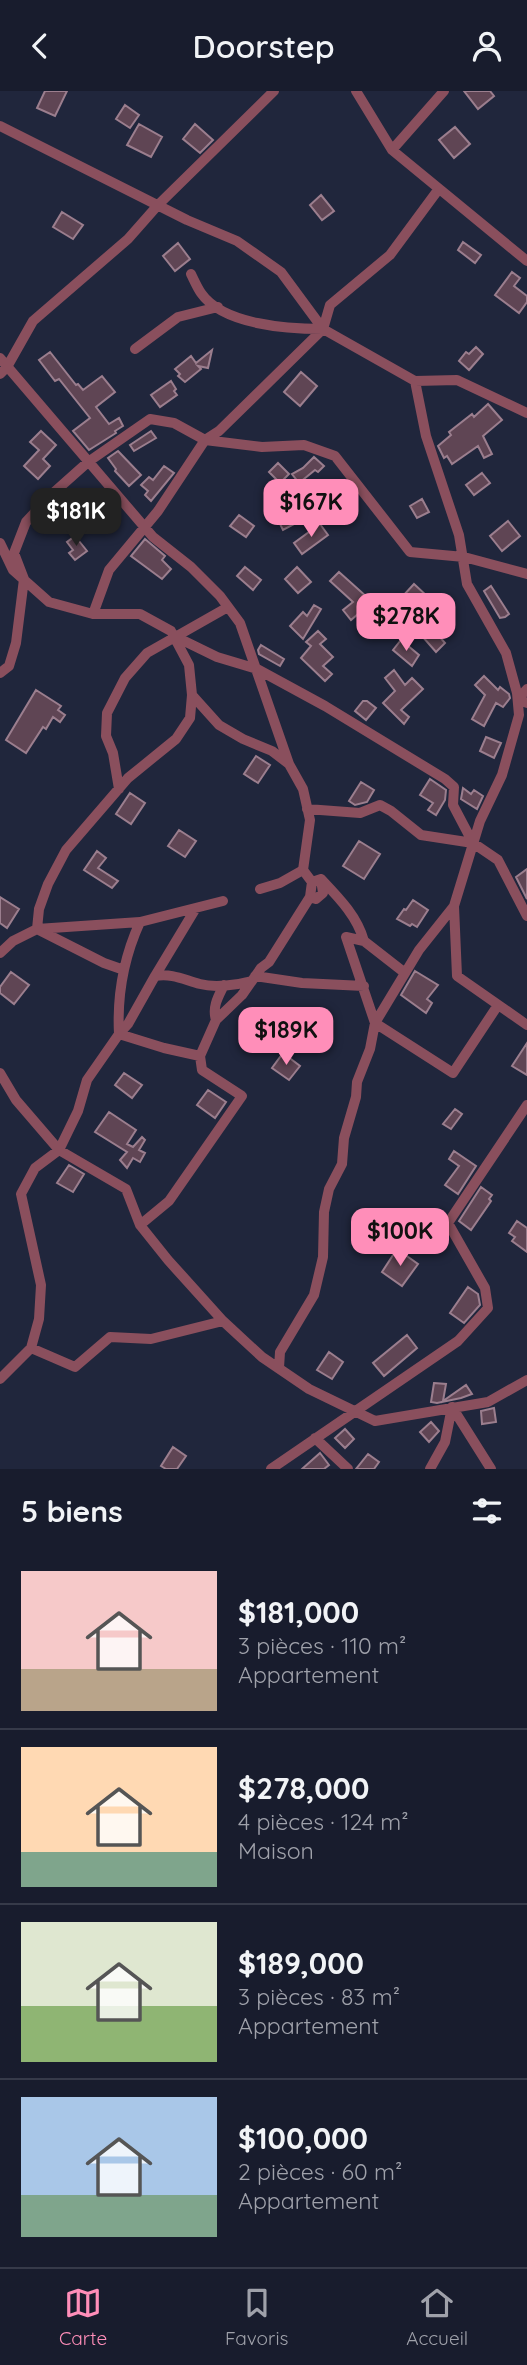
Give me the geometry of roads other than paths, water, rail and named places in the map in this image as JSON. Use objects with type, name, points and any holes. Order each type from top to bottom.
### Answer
[{"type":"street","points":[[274,91],[158,205],[128,239],[33,321],[2,366],[153,537],[191,567],[240,623],[289,764],[303,789],[310,820],[303,870]]},
{"type":"street","points":[[356,91],[392,150],[527,261]]},
{"type":"street","points":[[392,150],[444,91]]},
{"type":"street","points":[[0,126],[187,220],[237,241],[281,272],[323,329],[415,381],[457,380],[527,413]]},
{"type":"street","points":[[93,614],[110,570],[145,528],[205,440],[219,431],[323,329],[330,305],[390,255],[438,190]]},
{"type":"street","points":[[191,274],[202,295],[218,307],[251,323],[296,329],[323,329]]},
{"type":"street","points":[[135,349],[178,317],[218,307]]},
{"type":"street","points":[[415,381],[426,436],[459,535],[467,584],[506,653],[522,701]]},
{"type":"street","points":[[0,673],[9,666],[16,643],[24,579],[14,553],[26,522],[88,462],[150,419],[174,423],[205,440],[262,447],[304,446],[335,456],[410,552],[464,557],[507,566],[527,574]]},
{"type":"street","points":[[0,543],[13,570],[49,602],[93,614],[140,614],[171,631],[189,665],[192,695],[190,718],[176,739],[128,778],[66,850],[48,884],[39,909],[37,929]]},
{"type":"street","points":[[119,789],[113,753],[106,736],[107,713],[125,678],[147,653],[228,607]]},
{"type":"street","points":[[174,636],[217,657],[257,669],[325,706],[446,779],[454,787],[453,805],[473,843]]},
{"type":"street","points":[[527,689],[502,775],[480,821],[454,906],[457,977],[527,1025]]},
{"type":"street","points":[[192,695],[219,726],[272,751],[289,764]]},
{"type":"street","points":[[307,809],[360,813],[380,805],[421,835],[473,843],[498,859],[527,916]]},
{"type":"street","points":[[303,870],[350,911],[364,941]]},
{"type":"street","points":[[260,889],[280,883],[303,870]]},
{"type":"street","points":[[140,1225],[170,1201],[242,1096],[202,1070],[200,1056],[216,1020],[242,995],[278,950],[310,897],[316,899],[323,893],[316,880]]},
{"type":"street","points":[[0,953],[13,941],[37,929],[140,922],[223,901]]},
{"type":"street","points":[[279,1368],[280,1352],[314,1295],[323,1257],[324,1212],[329,1189],[342,1164],[344,1138],[356,1097],[357,1082],[370,1049],[375,1023],[419,950],[454,906]]},
{"type":"street","points":[[0,1379],[31,1348],[39,1319],[41,1285],[21,1195],[35,1168],[59,1150],[78,1111],[87,1080],[128,1024],[196,908]]},
{"type":"street","points":[[120,1034],[118,1003],[124,969],[140,922]]},
{"type":"street","points":[[37,929],[104,963],[124,969]]},
{"type":"street","points":[[405,973],[364,941],[346,937],[375,1023],[453,1073],[498,1005]]},
{"type":"street","points":[[0,940],[13,941]]},
{"type":"street","points":[[155,976],[168,974],[206,984],[224,985],[253,979],[364,986]]},
{"type":"street","points":[[206,984],[216,1001]]},
{"type":"street","points":[[216,1020],[216,1001],[224,985]]},
{"type":"street","points":[[120,1034],[200,1056]]},
{"type":"street","points":[[0,1073],[16,1100],[59,1150],[126,1189],[140,1225],[223,1321],[279,1368],[309,1389],[375,1421],[488,1402],[527,1380]]},
{"type":"street","points":[[271,1469],[458,1341],[488,1308],[485,1288],[448,1223],[527,1105]]},
{"type":"street","points":[[31,1348],[75,1367],[110,1337],[151,1339],[223,1321]]},
{"type":"street","points":[[430,1469],[445,1442],[452,1407]]},
{"type":"street","points":[[452,1407],[491,1469]]},
{"type":"street","points":[[315,1438],[348,1469]]}]
